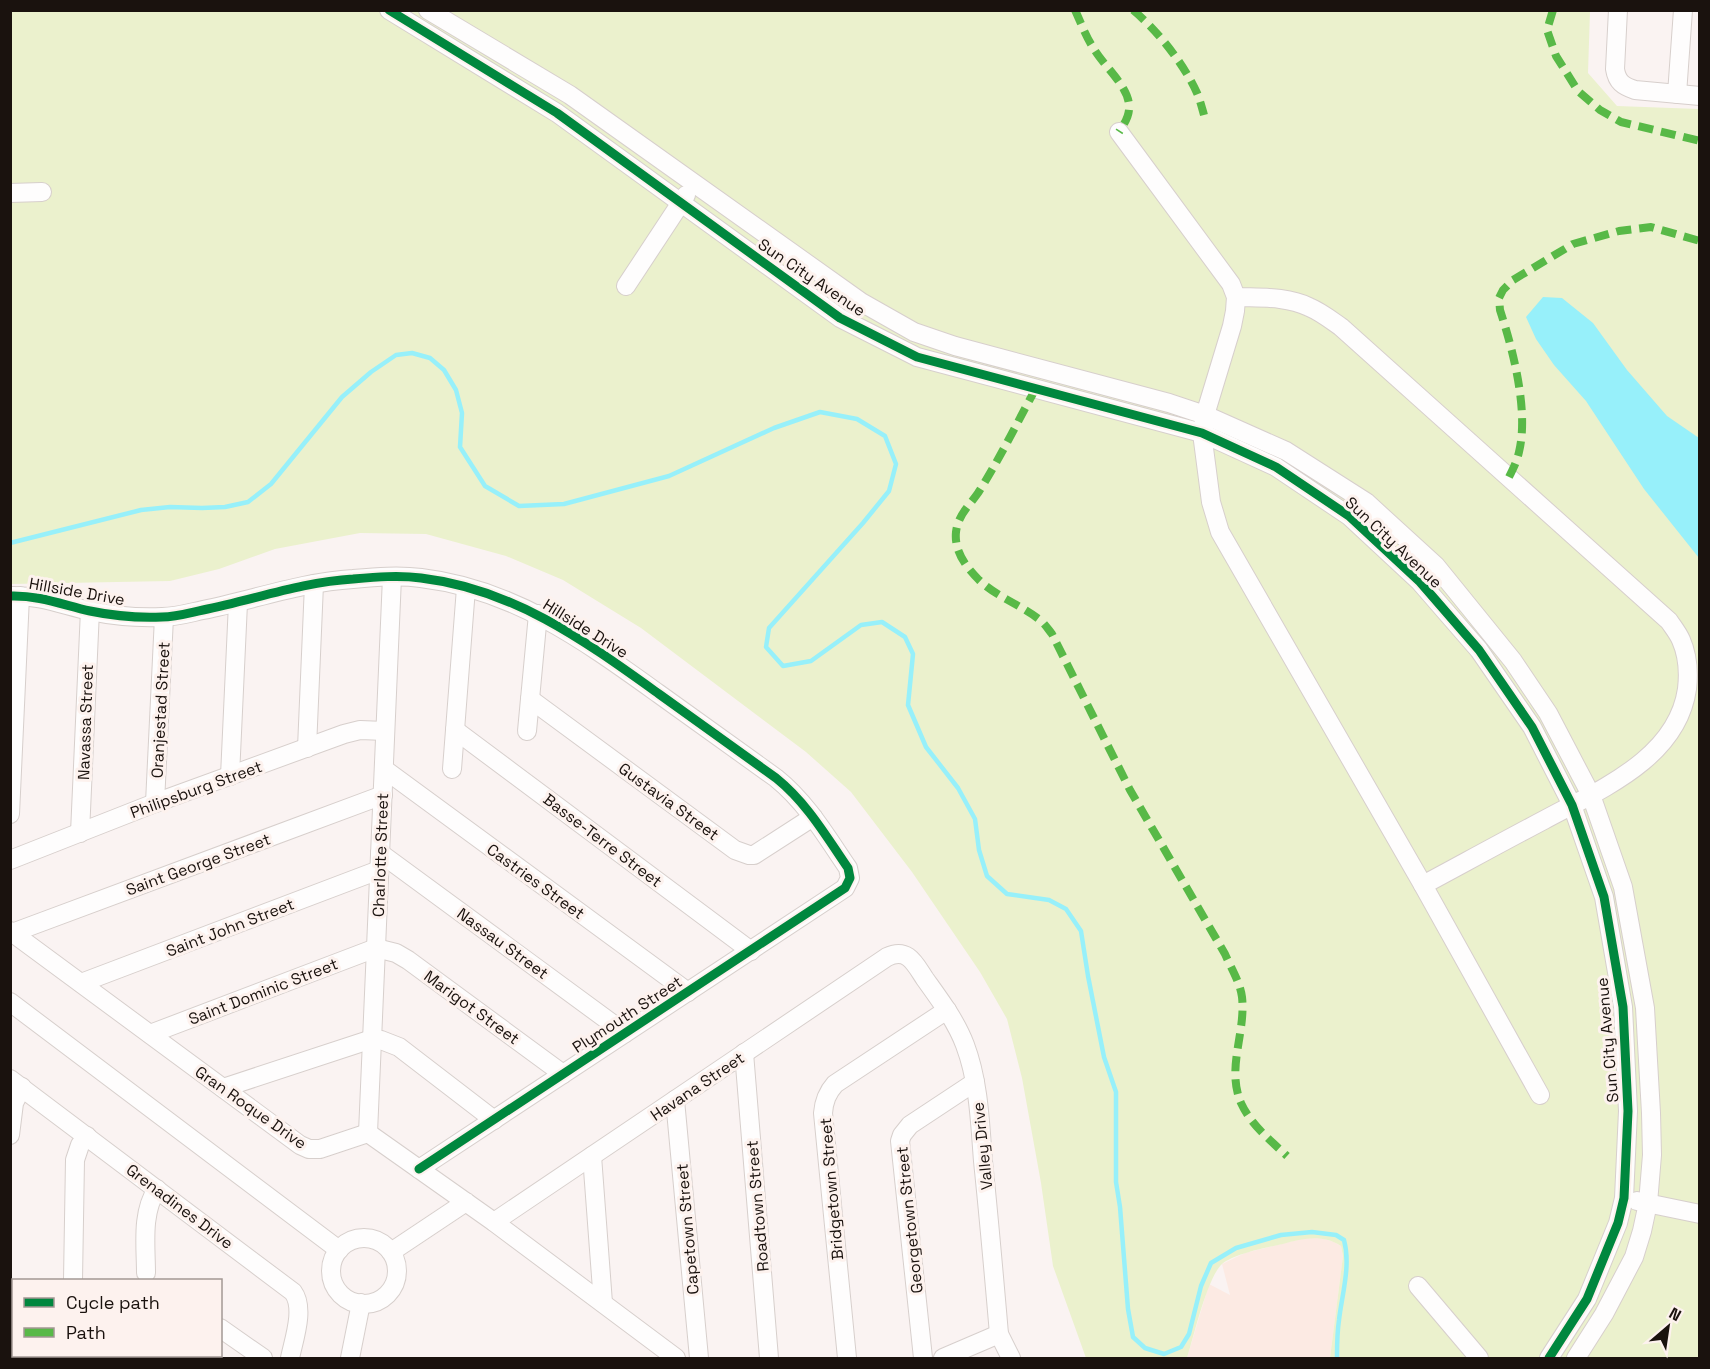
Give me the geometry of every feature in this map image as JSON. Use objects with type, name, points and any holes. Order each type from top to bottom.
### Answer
[{"type":"street","name":"Sun City Avenue","points":[[389,10],[557,113],[840,318],[917,357],[1204,424],[1286,451],[1366,502],[1436,566],[1513,661],[1548,713],[1591,795],[1623,887],[1645,1008],[1652,1155],[1648,1203],[1634,1257],[1604,1314],[1576,1359]]},
{"type":"street","name":"Sun City Avenue","points":[[428,10],[570,95],[861,302],[914,332],[955,346],[1169,403],[1276,466],[1349,516],[1420,582],[1479,650],[1532,727],[1572,805],[1605,897],[1623,1007],[1628,1111],[1624,1198],[1618,1223],[1587,1299],[1549,1359]]},
{"type":"street","points":[[1618,10],[1615,69],[1619,82],[1635,90],[1700,96]]},
{"type":"street","points":[[1677,94],[1683,10]]},
{"type":"street","points":[[1119,132],[1231,284],[1236,297],[1232,326],[1204,424],[1211,502],[1220,532],[1423,885],[1540,1095]]},
{"type":"street","points":[[626,286],[694,183]]},
{"type":"street","points":[[10,193],[42,192]]},
{"type":"street","points":[[1236,297],[1276,298],[1293,301],[1308,306],[1341,327],[1669,621],[1681,640],[1688,661],[1686,700],[1677,722],[1664,742],[1632,770],[1591,795],[1423,885]]},
{"type":"street","name":"Charlotte Street","points":[[368,1133],[392,577]]},
{"type":"street","name":"Hillside Drive","points":[[15,596],[41,598],[115,615],[164,617],[237,603],[314,584],[350,579],[420,578],[491,595],[538,614],[568,631],[776,778],[790,790],[813,817],[848,868],[849,882]]},
{"type":"street","points":[[307,748],[314,584]]},
{"type":"street","points":[[452,769],[466,588]]},
{"type":"street","points":[[10,814],[15,596]]},
{"type":"street","points":[[230,776],[237,603]]},
{"type":"street","name":"Navassa Street","points":[[80,833],[90,610]]},
{"type":"street","points":[[527,731],[538,614]]},
{"type":"street","name":"Oranjestad Street","points":[[155,803],[164,617]]},
{"type":"street","name":"Gustavia Street","points":[[530,699],[742,853],[754,855],[813,817]]},
{"type":"street","name":"Philipsburg Street","points":[[10,860],[155,803],[344,734],[360,730],[386,731]]},
{"type":"street","name":"Basse-Terre Street","points":[[455,730],[751,951]]},
{"type":"street","name":"Castries Street","points":[[384,770],[688,992]]},
{"type":"street","name":"Saint George Street","points":[[11,932],[383,795]]},
{"type":"street","name":"Saint John Street","points":[[81,983],[380,862]]},
{"type":"street","name":"Nassau Street","points":[[380,862],[625,1033]]},
{"type":"street","name":"Plymouth Street","points":[[420,1169],[842,891],[849,882]]},
{"type":"street","name":"Gran Roque Drive","points":[[11,932],[300,1145],[309,1149],[320,1149],[368,1133]]},
{"type":"street","name":"Saint Dominic Street","points":[[150,1034],[376,948]]},
{"type":"street","name":"Marigot Street","points":[[376,948],[396,953],[408,960],[563,1074]]},
{"type":"street","name":"Valley Drive","points":[[902,954],[915,963],[947,1010],[958,1027],[971,1060],[979,1113],[999,1334],[1011,1359]]},
{"type":"street","name":"Havana Street","points":[[494,1222],[887,957],[902,954]]},
{"type":"street","points":[[10,1002],[339,1250]]},
{"type":"street","name":"Bridgetown Street","points":[[847,1359],[823,1113],[825,1097],[835,1084],[947,1010]]},
{"type":"street","points":[[223,1088],[372,1039],[381,1040],[399,1047],[494,1120]]},
{"type":"street","name":"Roadtown Street","points":[[744,1053],[769,1359]]},
{"type":"street","name":"Georgetown Street","points":[[923,1359],[900,1141],[910,1125],[975,1082]]},
{"type":"street","points":[[10,1135],[16,1083]]},
{"type":"street","name":"Grenadines Drive","points":[[16,1083],[293,1292],[297,1297],[299,1311],[290,1359]]},
{"type":"street","name":"Capetown Street","points":[[675,1100],[699,1359]]},
{"type":"street","points":[[368,1133],[494,1222],[676,1359]]},
{"type":"street","points":[[74,1279],[75,1160],[80,1145],[87,1136]]},
{"type":"street","points":[[592,1156],[603,1304]]},
{"type":"street","points":[[144,1278],[147,1215],[157,1189]]},
{"type":"street","points":[[1624,1198],[1700,1214]]},
{"type":"street","points":[[391,1252],[466,1202]]},
{"type":"street","points":[[369,1238],[381,1243],[391,1252],[397,1265],[396,1280],[393,1287],[382,1298],[368,1303],[354,1302],[342,1294],[334,1283],[332,1262],[339,1250],[349,1241],[369,1238]]},
{"type":"street","points":[[1418,1286],[1479,1359]]},
{"type":"street","points":[[350,1359],[361,1303]]},
{"type":"street","points":[[222,1329],[263,1359]]},
{"type":"street","points":[[944,1359],[999,1334]]},
{"type":"shaded area","points":[[1305,1238],[1321,1238],[1341,1246],[1343,1256],[1330,1358],[1187,1358],[1209,1284],[1230,1295],[1222,1264],[1245,1253]]},
{"type":"green space","points":[[10,11],[1590,11],[1588,73],[1617,106],[1699,109],[1699,1358],[1330,1358],[1343,1256],[1341,1246],[1327,1240],[1313,1238],[1251,1251],[1222,1264],[1216,1271],[1206,1294],[1187,1358],[1086,1358],[1053,1266],[1022,1078],[1007,1019],[980,972],[912,872],[851,792],[806,752],[641,628],[563,580],[506,556],[426,534],[360,533],[275,549],[219,569],[170,581],[11,584]]},
{"type":"water","points":[[1543,297],[1562,298],[1593,323],[1627,370],[1667,416],[1699,438],[1699,558],[1644,489],[1586,401],[1554,365],[1536,339],[1526,317]]},
{"type":"waterway","points":[[10,543],[141,510],[170,507],[225,507],[248,502],[271,484],[342,397],[371,372],[396,355],[412,353],[430,358],[444,370],[456,390],[462,413],[460,447],[485,486],[519,506],[564,504],[669,476],[774,428],[820,412],[857,419],[885,436],[896,464],[889,491],[769,628],[766,647],[783,666],[811,661],[861,625],[882,622],[905,637],[913,654],[908,705],[926,747],[958,788],[975,819],[979,850],[987,876],[1007,894],[1049,900],[1066,909],[1081,931],[1104,1057],[1116,1092],[1116,1182],[1128,1309],[1133,1337],[1145,1348],[1164,1354],[1181,1347],[1189,1334],[1201,1286],[1211,1263],[1236,1248],[1281,1235],[1312,1232],[1336,1235],[1344,1240],[1346,1250],[1347,1260],[1338,1325],[1337,1358]]},
{"type":"marked path","points":[[1075,10],[1098,56],[1120,83],[1128,98],[1129,113],[1119,132]]},
{"type":"marked path","points":[[1133,10],[1151,27],[1177,59],[1192,82],[1204,115]]},
{"type":"marked path","points":[[1553,10],[1547,30],[1556,56],[1578,91],[1600,110],[1621,122],[1700,141]]},
{"type":"marked path","points":[[1509,477],[1519,452],[1522,418],[1518,381],[1500,310],[1499,298],[1503,290],[1513,280],[1573,244],[1619,231],[1651,227],[1700,241]]},
{"type":"marked path","points":[[1036,388],[993,468],[964,511],[956,532],[957,546],[965,564],[979,580],[1040,620],[1052,634],[1130,790],[1235,975],[1242,997],[1235,1077],[1237,1090],[1241,1103],[1250,1118],[1261,1132],[1287,1156]]},
{"type":"cycle path","points":[[389,10],[557,113],[840,318],[917,357],[1202,433],[1276,467],[1349,516],[1420,582],[1479,650],[1532,727],[1572,805],[1604,897],[1623,1007],[1628,1111],[1624,1198],[1618,1223],[1587,1299],[1549,1358]]},
{"type":"cycle path","points":[[10,596],[41,599],[108,614],[162,617],[182,615],[296,587],[379,577],[421,578],[487,593],[547,620],[604,655],[776,778],[807,809],[824,832],[848,868],[850,878],[845,888],[419,1169]]}]
